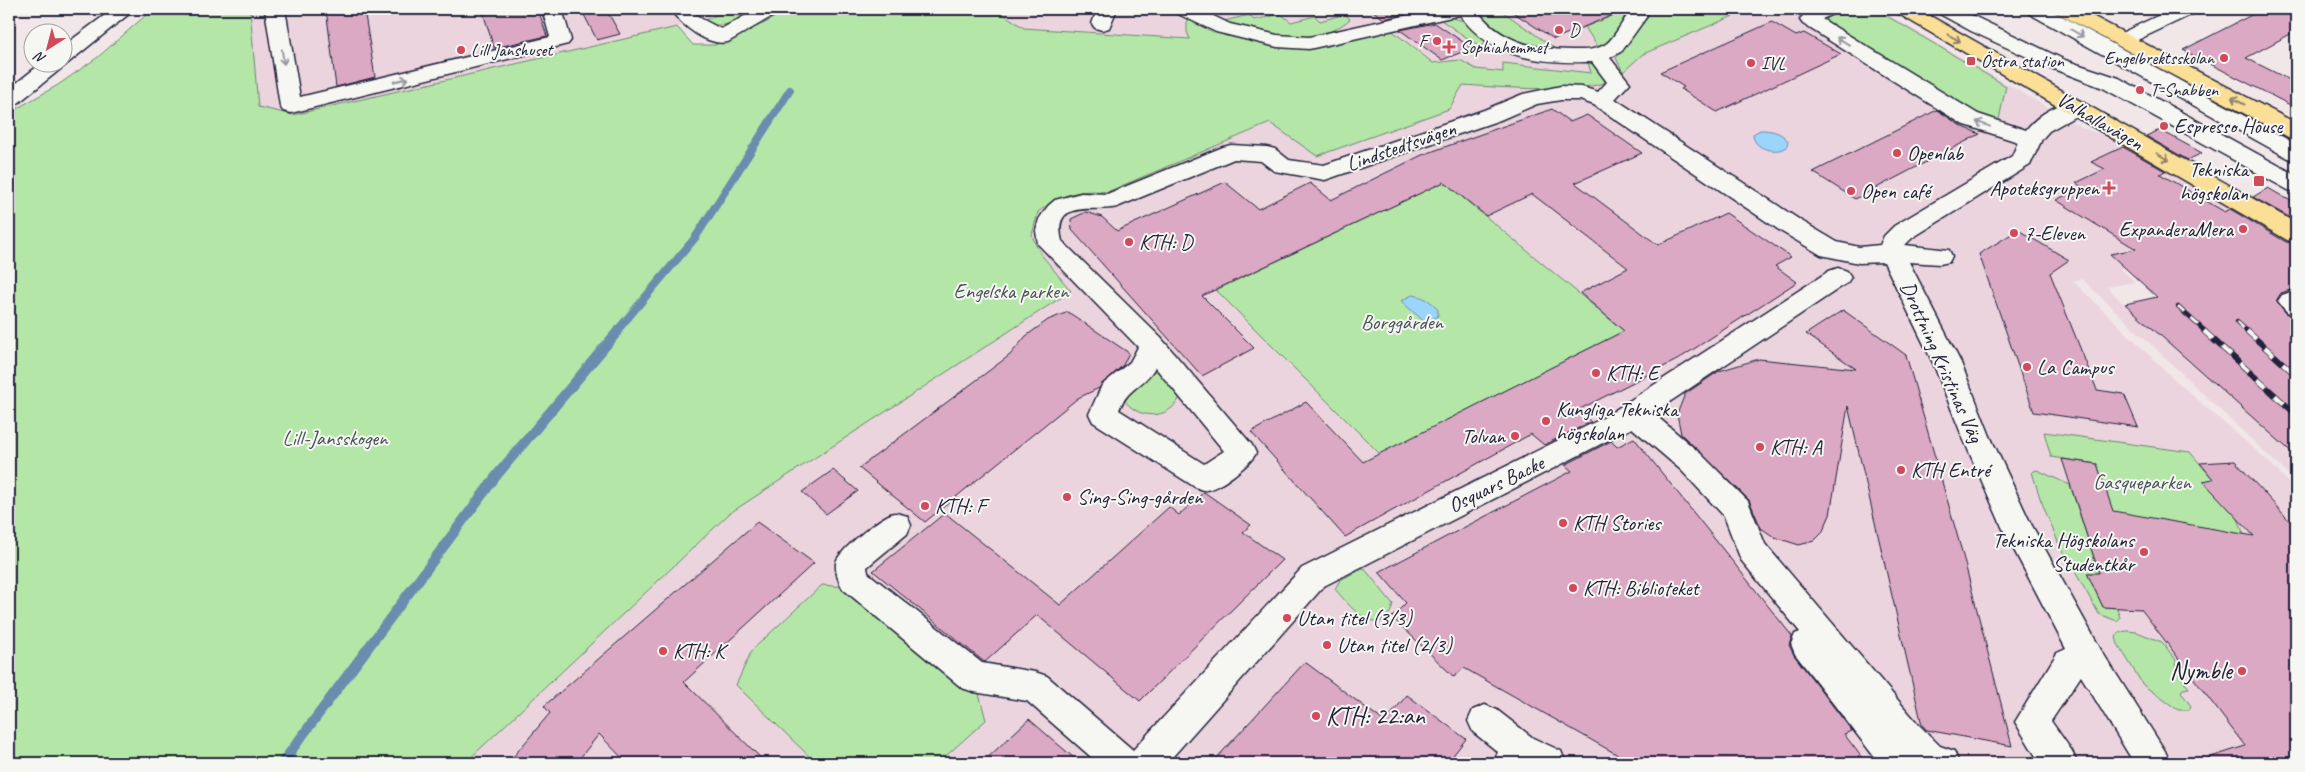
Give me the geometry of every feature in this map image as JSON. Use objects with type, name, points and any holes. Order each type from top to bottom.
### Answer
[{"type":"main road","name":"Valhallavägen","points":[[1904,9],[2296,234]]},
{"type":"main road","points":[[2064,9],[2296,132]]},
{"type":"street","points":[[72,50],[125,9]]},
{"type":"street","points":[[275,9],[291,106],[561,40],[552,9]]},
{"type":"street","points":[[680,9],[693,22],[721,38],[771,9]]},
{"type":"street","points":[[1185,9],[1223,28],[1278,41],[1308,43],[1462,9]]},
{"type":"street","points":[[1466,9],[1481,27],[1502,44],[1513,50],[1532,54],[1598,56],[1615,48],[1637,16],[1634,9]]},
{"type":"street","points":[[1828,9],[1812,16],[1810,20],[1970,119],[2029,138]]},
{"type":"street","points":[[1945,9],[1978,27],[2049,60],[2111,83],[2296,185]]},
{"type":"street","points":[[2035,9],[2296,153]]},
{"type":"street","points":[[2122,40],[2188,9]]},
{"type":"street","points":[[1598,56],[1619,83],[1602,100]]},
{"type":"street","points":[[9,99],[44,72]]},
{"type":"street","name":"Lindstedtsvägen","points":[[1152,345],[1140,369],[1112,392],[1103,414],[1205,479],[1242,454],[1152,345],[1050,244],[1047,229],[1052,217],[1062,207],[1077,200],[1093,198],[1109,202],[1232,152],[1267,154],[1282,166],[1325,173],[1531,100],[1561,93],[1582,94],[1602,100],[1791,226],[1830,249],[1838,275],[1892,253],[1940,256]]},
{"type":"street","points":[[1892,253],[1893,242],[1903,232],[2022,160],[2029,138],[2048,121],[2075,107]]},
{"type":"street","points":[[1791,226],[1819,264],[1838,275]]},
{"type":"street","name":"Drottning Kristinas Väg","points":[[1892,253],[1947,363],[1976,436],[2017,527],[2089,660],[2153,763]]},
{"type":"street","name":"Osquars Backe","points":[[1144,763],[1313,577],[1613,426],[1838,275]]},
{"type":"street","points":[[1634,413],[1691,462],[1737,510],[1752,551],[1907,736],[1929,759],[1942,763]]},
{"type":"street","points":[[896,525],[851,562],[854,580],[974,677],[1035,687],[1123,763]]},
{"type":"street","points":[[1752,551],[1749,570],[1894,755],[1896,763]]},
{"type":"street","points":[[2060,763],[2032,722],[2069,663],[2089,660]]},
{"type":"street","points":[[1485,721],[1527,758]]},
{"type":"shaded area","points":[[250,9],[735,9],[677,27],[268,122],[258,107]]},
{"type":"shaded area","name":"Kungliga Tekniska högskolan","points":[[906,9],[1878,9],[2083,128],[2130,146],[2296,245],[2296,293],[2157,211],[2144,242],[2127,251],[2142,264],[2120,268],[2135,282],[2107,287],[2128,308],[2175,298],[2221,315],[2285,302],[2296,312],[2296,482],[2082,279],[2073,281],[2175,380],[2269,462],[2296,490],[2296,763],[465,763],[730,513],[1071,291],[1040,253],[1032,235],[1038,212],[1060,196],[1088,190],[1107,192],[1270,123],[1449,109],[1470,72],[1338,62],[1184,38],[945,23]]},
{"type":"green space","name":"Lill-Jansskogen","points":[[153,9],[250,9],[258,107],[293,115],[677,27],[693,45],[715,45],[767,22],[786,9],[949,9],[962,14],[970,9],[996,9],[1024,28],[1190,39],[1187,32],[1187,19],[1226,36],[1313,47],[1333,44],[1390,29],[1433,63],[1460,60],[1476,69],[1503,72],[1503,63],[1591,73],[1588,62],[1600,67],[1608,81],[1596,85],[1560,89],[1463,85],[1449,109],[1317,156],[1270,123],[1107,192],[1078,192],[1055,201],[1038,212],[1032,235],[1040,253],[1071,291],[730,513],[465,763],[9,763],[9,113],[58,85],[98,57]]},
{"type":"green space","points":[[731,9],[763,9],[749,17],[724,25],[700,22]]},
{"type":"green space","points":[[1478,9],[1499,9],[1553,47],[1545,51],[1510,44],[1478,13]]},
{"type":"green space","points":[[1617,9],[1626,9],[1618,31],[1606,44],[1601,47],[1597,46],[1585,27],[1622,12]]},
{"type":"green space","points":[[1643,9],[1750,9],[1643,54],[1623,72],[1616,58],[1649,16]]},
{"type":"green space","points":[[1840,9],[1875,9],[2006,86],[1998,124],[1977,120],[1821,23],[1821,17]]},
{"type":"green space","points":[[1281,14],[1291,22],[1315,16],[1320,21],[1345,14],[1350,19],[1335,29],[1320,35],[1304,37],[1271,35],[1220,22],[1249,15],[1254,20]]},
{"type":"green space","points":[[1448,17],[1465,21],[1489,43],[1479,46],[1438,18]]},
{"type":"green space","name":"Borggården","points":[[1444,182],[1624,331],[1380,454],[1216,290]]},
{"type":"green space","points":[[1155,371],[1163,373],[1180,397],[1175,405],[1161,414],[1144,414],[1129,405],[1123,398],[1145,372]]},
{"type":"green space","name":"Gasqueparken","points":[[2044,432],[2190,452],[2213,479],[2228,492],[2244,535],[2117,525],[2097,464],[2051,457]]},
{"type":"green space","points":[[2037,470],[2070,485],[2099,573],[2087,573],[2103,607],[2117,608],[2120,618],[2117,621],[2099,614],[2058,542],[2040,498],[2032,472]]},
{"type":"green space","points":[[1364,568],[1393,604],[1390,613],[1380,622],[1360,615],[1349,606],[1335,589],[1340,580]]},
{"type":"green space","points":[[822,585],[845,587],[979,694],[986,720],[938,763],[816,763],[736,685],[752,650]]},
{"type":"green space","points":[[2120,632],[2137,632],[2162,642],[2176,660],[2177,672],[2189,688],[2183,689],[2181,692],[2191,706],[2189,710],[2178,710],[2143,685],[2118,644],[2116,637]]},
{"type":"water","points":[[1760,130],[1772,131],[1782,135],[1788,141],[1787,147],[1772,150],[1761,147],[1757,144],[1753,134]]},
{"type":"water","points":[[1412,295],[1420,296],[1430,302],[1438,310],[1438,316],[1426,323],[1401,301]]},
{"type":"building","points":[[326,9],[364,9],[375,77],[336,87]]},
{"type":"building","points":[[482,9],[538,9],[547,36],[494,48]]},
{"type":"building","points":[[581,9],[606,9],[620,34],[597,40]]},
{"type":"building","points":[[1370,9],[1415,9],[1418,11],[1384,19]]},
{"type":"building","name":"D","points":[[1508,9],[1622,9],[1623,11],[1554,39]]},
{"type":"building","name":"Engelbrektsskolan","points":[[2263,9],[2296,9],[2296,31],[2246,58],[2296,83],[2296,108],[2183,50]]},
{"type":"building","name":"IVL","points":[[1772,22],[1796,36],[1804,33],[1841,54],[1717,112],[1681,89],[1684,87],[1660,72]]},
{"type":"building","name":"F","points":[[1435,23],[1472,48],[1442,60],[1400,30]]},
{"type":"building","points":[[1552,109],[1570,122],[1587,115],[1642,153],[1575,183],[1658,245],[1726,213],[1791,257],[1775,266],[1797,282],[1677,360],[1578,410],[1591,422],[1544,445],[1531,434],[1345,537],[1251,432],[1306,402],[1363,462],[1624,331],[1580,293],[1628,268],[1532,194],[1486,216],[1444,182],[1202,296],[1254,348],[1202,376],[1072,230],[1071,219],[1086,212],[1102,217],[1117,231],[1225,182],[1258,209],[1310,183],[1331,200],[1422,155]]},
{"type":"building","name":"Openlab","points":[[1937,110],[1961,126],[1980,134],[1855,199],[1813,172]]},
{"type":"building","points":[[2160,130],[2202,153],[2188,160],[2146,136]]},
{"type":"building","points":[[2123,147],[2165,171],[2160,174],[2225,212],[2230,209],[2286,242],[2296,244],[2296,292],[2290,290],[2281,293],[2276,301],[2286,313],[2296,317],[2296,456],[2125,304],[2157,297],[2110,254],[2136,249],[2056,200],[2082,187],[2076,183],[2105,169],[2091,162]]},
{"type":"building","points":[[2268,188],[2296,204],[2296,221],[2253,197]]},
{"type":"building","points":[[2018,230],[2069,260],[2050,273],[2097,390],[2124,394],[2138,427],[2034,412],[1979,254]]},
{"type":"building","points":[[1843,310],[1906,355],[1962,552],[2012,746],[1927,730],[1922,725],[1848,406],[1830,515],[1822,533],[1814,541],[1799,545],[1774,537],[1761,528],[1749,500],[1681,434],[1677,414],[1685,394],[1719,371],[1759,359],[1856,369],[1806,334]]},
{"type":"building","points":[[1068,312],[1129,353],[1123,365],[1099,388],[1078,398],[925,522],[859,468],[1010,355],[1026,336],[1048,320]]},
{"type":"building","name":"KTH: Biblioteket","points":[[1634,438],[1792,636],[1789,645],[1794,655],[1852,731],[1844,734],[1866,763],[1632,763],[1464,668],[1454,677],[1392,617],[1406,603],[1379,572],[1572,471],[1565,465],[1611,441],[1617,447]]},
{"type":"building","name":"Nymble","points":[[2062,459],[2097,464],[2113,511],[2254,536],[2203,481],[2213,479],[2200,463],[2235,461],[2296,528],[2296,763],[2205,763],[2205,759],[2245,746],[2141,609],[2103,607],[2087,573],[2099,573]]},
{"type":"building","points":[[833,470],[858,491],[826,514],[802,492]]},
{"type":"building","name":"KTH: F","points":[[1204,492],[1251,525],[1243,532],[1282,560],[1140,701],[1037,615],[985,662],[873,571],[945,513],[1060,605],[1169,507],[1179,515]]},
{"type":"building","name":"KTH: K","points":[[757,522],[814,563],[684,682],[766,763],[627,763],[599,734],[576,763],[508,763],[550,713],[544,706]]},
{"type":"building","name":"KTH: 22:an","points":[[1305,662],[1385,722],[1407,695],[1466,739],[1447,763],[1212,763]]},
{"type":"building","points":[[1029,719],[1053,740],[1080,763],[982,763]]},
{"type":"waterway","points":[[616,332],[695,238],[790,90]]},
{"type":"waterway","points":[[282,763],[497,475],[618,331]]},
{"type":"railway","points":[[2178,307],[2206,332]]},
{"type":"railway","points":[[2237,322],[2248,332]]},
{"type":"railway","points":[[2204,331],[2296,414]]},
{"type":"railway","points":[[2247,331],[2296,375]]},
{"type":"place","name":"D","points":[[1559,30]]},
{"type":"place","name":"F","points":[[1437,41]]},
{"type":"place","name":"Sophiahemmet","points":[[1449,47]]},
{"type":"place","name":"Lill Janshuset","points":[[461,50]]},
{"type":"place","name":"Engelbrektsskolan","points":[[2224,58]]},
{"type":"place","name":"Östra station","points":[[1971,61]]},
{"type":"place","name":"IVL","points":[[1751,63]]},
{"type":"place","name":"T-Snabben","points":[[2140,90]]},
{"type":"place","name":"Espresso House","points":[[2164,126]]},
{"type":"place","name":"Openlab","points":[[1897,153]]},
{"type":"place","name":"Tekniska högskolan","points":[[2259,181]]},
{"type":"place","name":"Apoteksgruppen","points":[[2109,188]]},
{"type":"place","name":"Open café","points":[[1851,191]]},
{"type":"place","name":"ExpanderaMera","points":[[2243,229]]},
{"type":"place","name":"7-Eleven","points":[[2014,233]]},
{"type":"place","name":"KTH: D","points":[[1129,242]]},
{"type":"place","name":"La Campus","points":[[2027,367]]},
{"type":"place","name":"KTH: E","points":[[1596,373]]},
{"type":"place","name":"Kungliga Tekniska högskolan","points":[[1546,421]]},
{"type":"place","name":"Tolvan","points":[[1515,436]]},
{"type":"place","name":"KTH: A","points":[[1760,447]]},
{"type":"place","name":"KTH Entré","points":[[1901,470]]},
{"type":"place","name":"Sing-Sing-gården","points":[[1067,497]]},
{"type":"place","name":"KTH: F","points":[[925,506]]},
{"type":"place","name":"KTH Stories","points":[[1563,523]]},
{"type":"place","name":"Tekniska Högskolans Studentkår","points":[[2144,552]]},
{"type":"place","name":"KTH: Biblioteket","points":[[1573,588]]},
{"type":"place","name":"Utan titel (3/3)","points":[[1287,618]]},
{"type":"place","name":"Utan titel (2/3)","points":[[1327,645]]},
{"type":"place","name":"KTH: K","points":[[663,651]]},
{"type":"place","name":"Nymble","points":[[2242,671]]},
{"type":"place","name":"KTH: 22:an","points":[[1316,716]]},
{"type":"park label","name":"Engelska parken","points":[[1011,291]]}]
